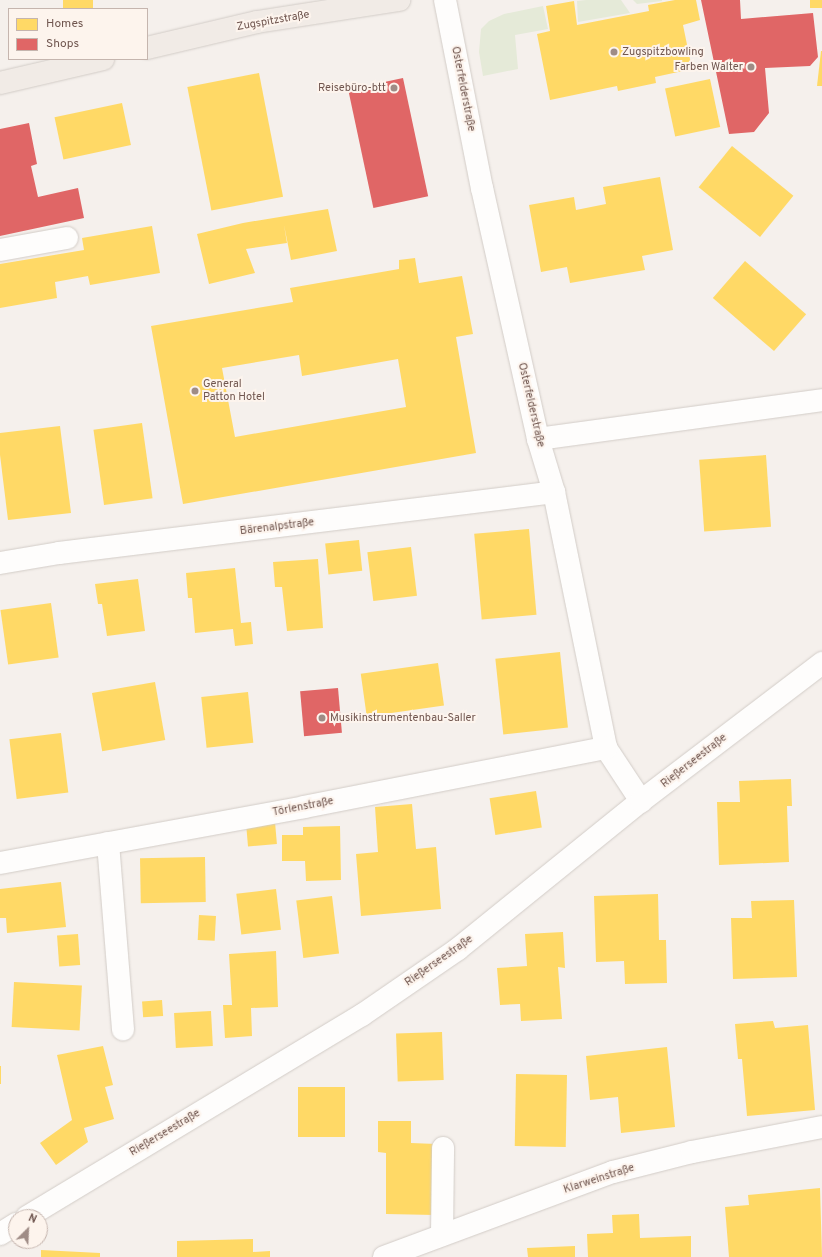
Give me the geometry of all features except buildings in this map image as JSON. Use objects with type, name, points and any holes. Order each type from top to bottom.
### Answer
[{"type":"main road","name":"Zugspitzstraße","points":[[148,48],[258,22],[399,0]]},
{"type":"main road","points":[[0,83],[99,60]]},
{"type":"street","name":"Osterfelderstraße","points":[[445,0],[482,188],[538,439],[554,492],[606,748],[641,802]]},
{"type":"street","points":[[0,250],[67,238]]},
{"type":"street","points":[[538,439],[822,400]]},
{"type":"street","name":"Bärenalpstraße","points":[[0,563],[67,552],[554,492]]},
{"type":"street","name":"Rießerseestraße","points":[[40,1209],[375,1006],[458,949],[641,802],[822,663]]},
{"type":"street","name":"Törlenstraße","points":[[0,863],[606,748]]},
{"type":"street","points":[[108,843],[123,1029]]},
{"type":"street","name":"Klarweinstraße","points":[[384,1257],[613,1172],[692,1152],[822,1127]]},
{"type":"street","points":[[442,1235],[443,1148]]},
{"type":"green space","points":[[621,0],[630,13],[578,22],[577,1]]},
{"type":"green space","points":[[633,0],[662,0],[662,1],[637,4]]},
{"type":"green space","points":[[543,6],[548,29],[515,35],[518,69],[483,76],[479,52],[481,29],[489,21],[504,14]]},
{"type":"place","name":"Zugspitzbowling","points":[[614,52]]},
{"type":"place","name":"Farben Walter","points":[[751,67]]},
{"type":"place","name":"Reisebüro-btt","points":[[394,88]]},
{"type":"place","name":"General Patton Hotel","points":[[195,391]]},
{"type":"place","name":"Musikinstrumentenbau-Saller","points":[[322,718]]}]
